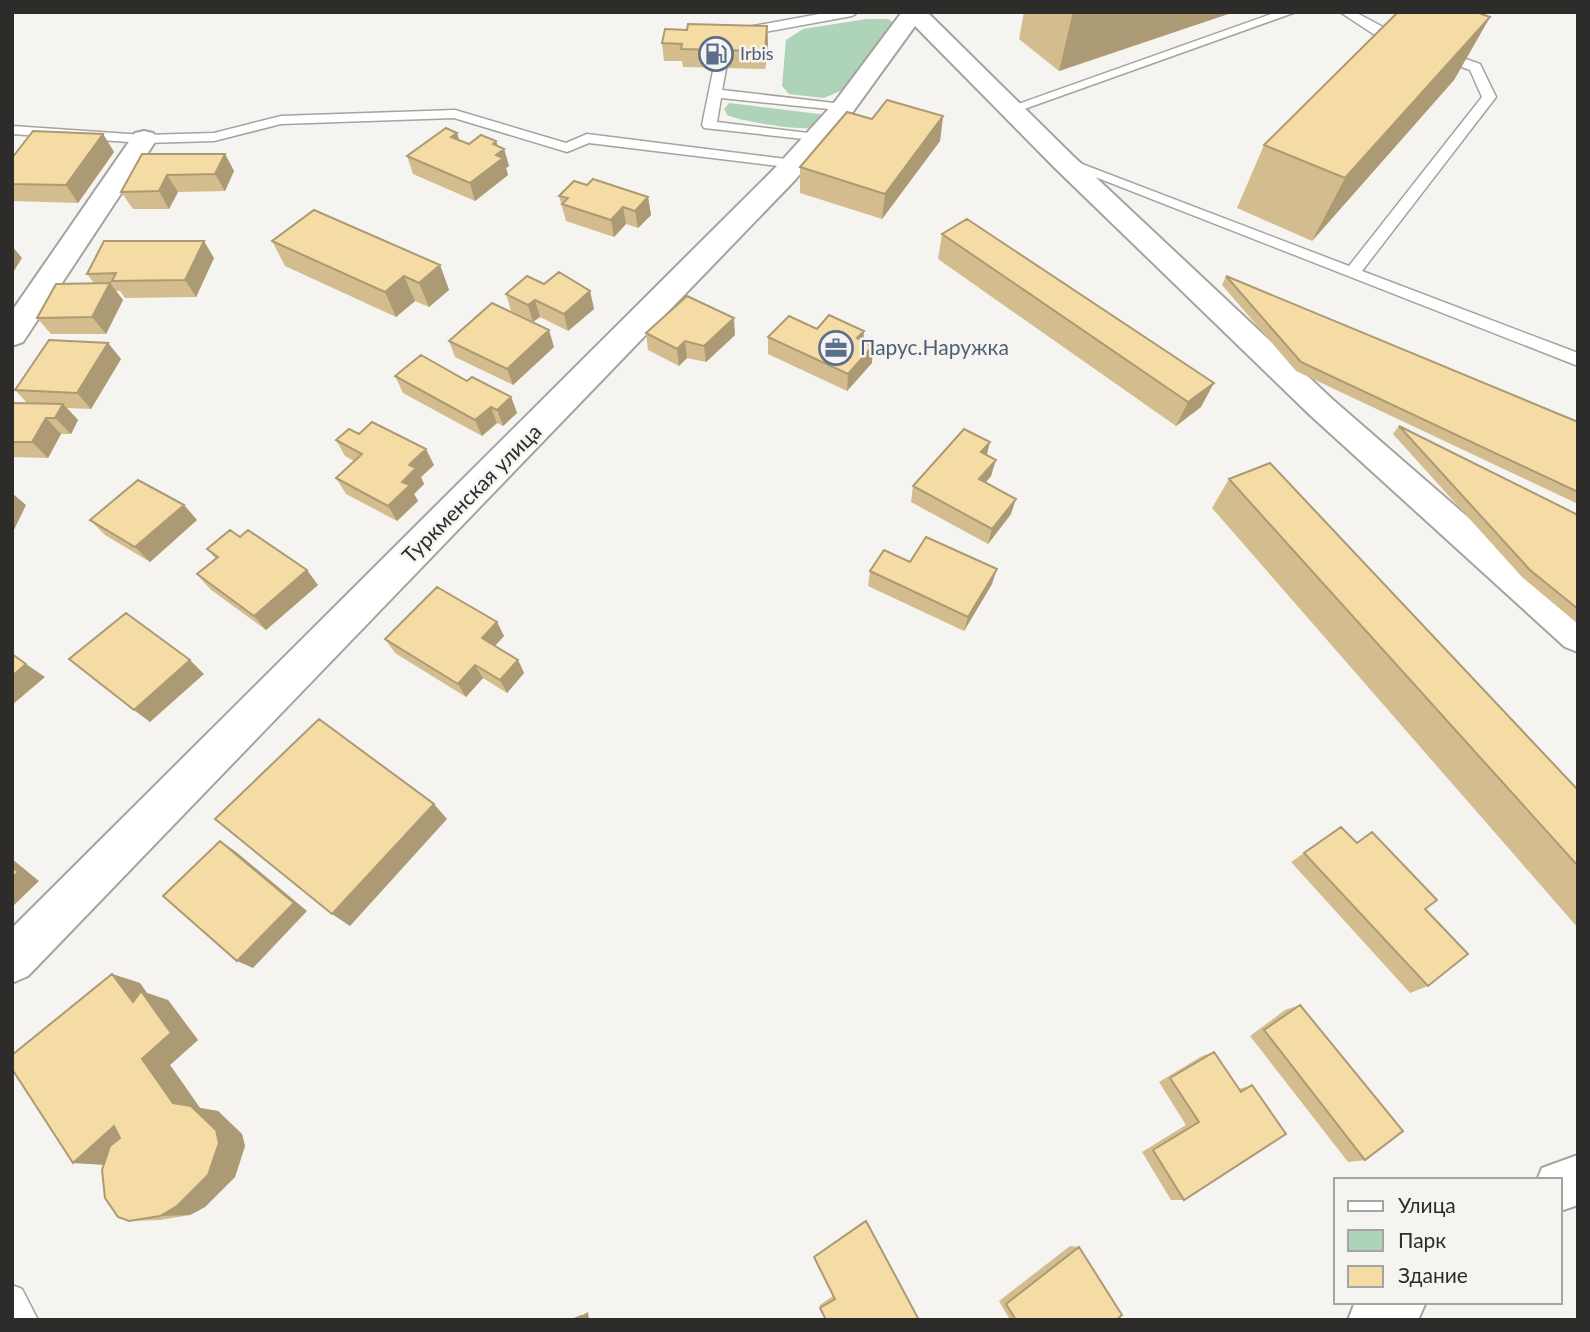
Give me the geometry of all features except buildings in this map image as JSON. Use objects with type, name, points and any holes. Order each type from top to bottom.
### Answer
[{"type":"street","name":"Туркменская улица","points":[[12,960],[794,164],[843,108],[914,12]]},
{"type":"street","points":[[914,12],[1064,162],[1321,407],[1578,636]]},
{"type":"street","points":[[12,335],[144,139]]},
{"type":"street","points":[[1375,1320],[1396,1304]]},
{"type":"lane","points":[[817,138],[709,125],[726,35],[852,12]]},
{"type":"lane","points":[[1011,108],[1290,12]]},
{"type":"lane","points":[[1346,12],[1378,38],[1423,48],[1475,66],[1489,97],[1352,273]]},
{"type":"lane","points":[[715,93],[843,108]]},
{"type":"lane","points":[[12,130],[144,139],[214,137],[281,120],[455,114],[567,148],[587,138],[794,164]]},
{"type":"lane","points":[[1064,162],[1578,360]]},
{"type":"lane","points":[[12,1299],[23,1320]]},
{"type":"green space","points":[[867,19],[888,19],[897,25],[852,86],[824,98],[789,94],[782,86],[786,40],[803,29]]},
{"type":"green space","points":[[729,103],[827,115],[815,127],[785,127],[727,115],[724,109]]},
{"type":"place","name":"Irbis","points":[[716,54]]},
{"type":"place","name":"Парус.Наружка","points":[[836,348]]}]
